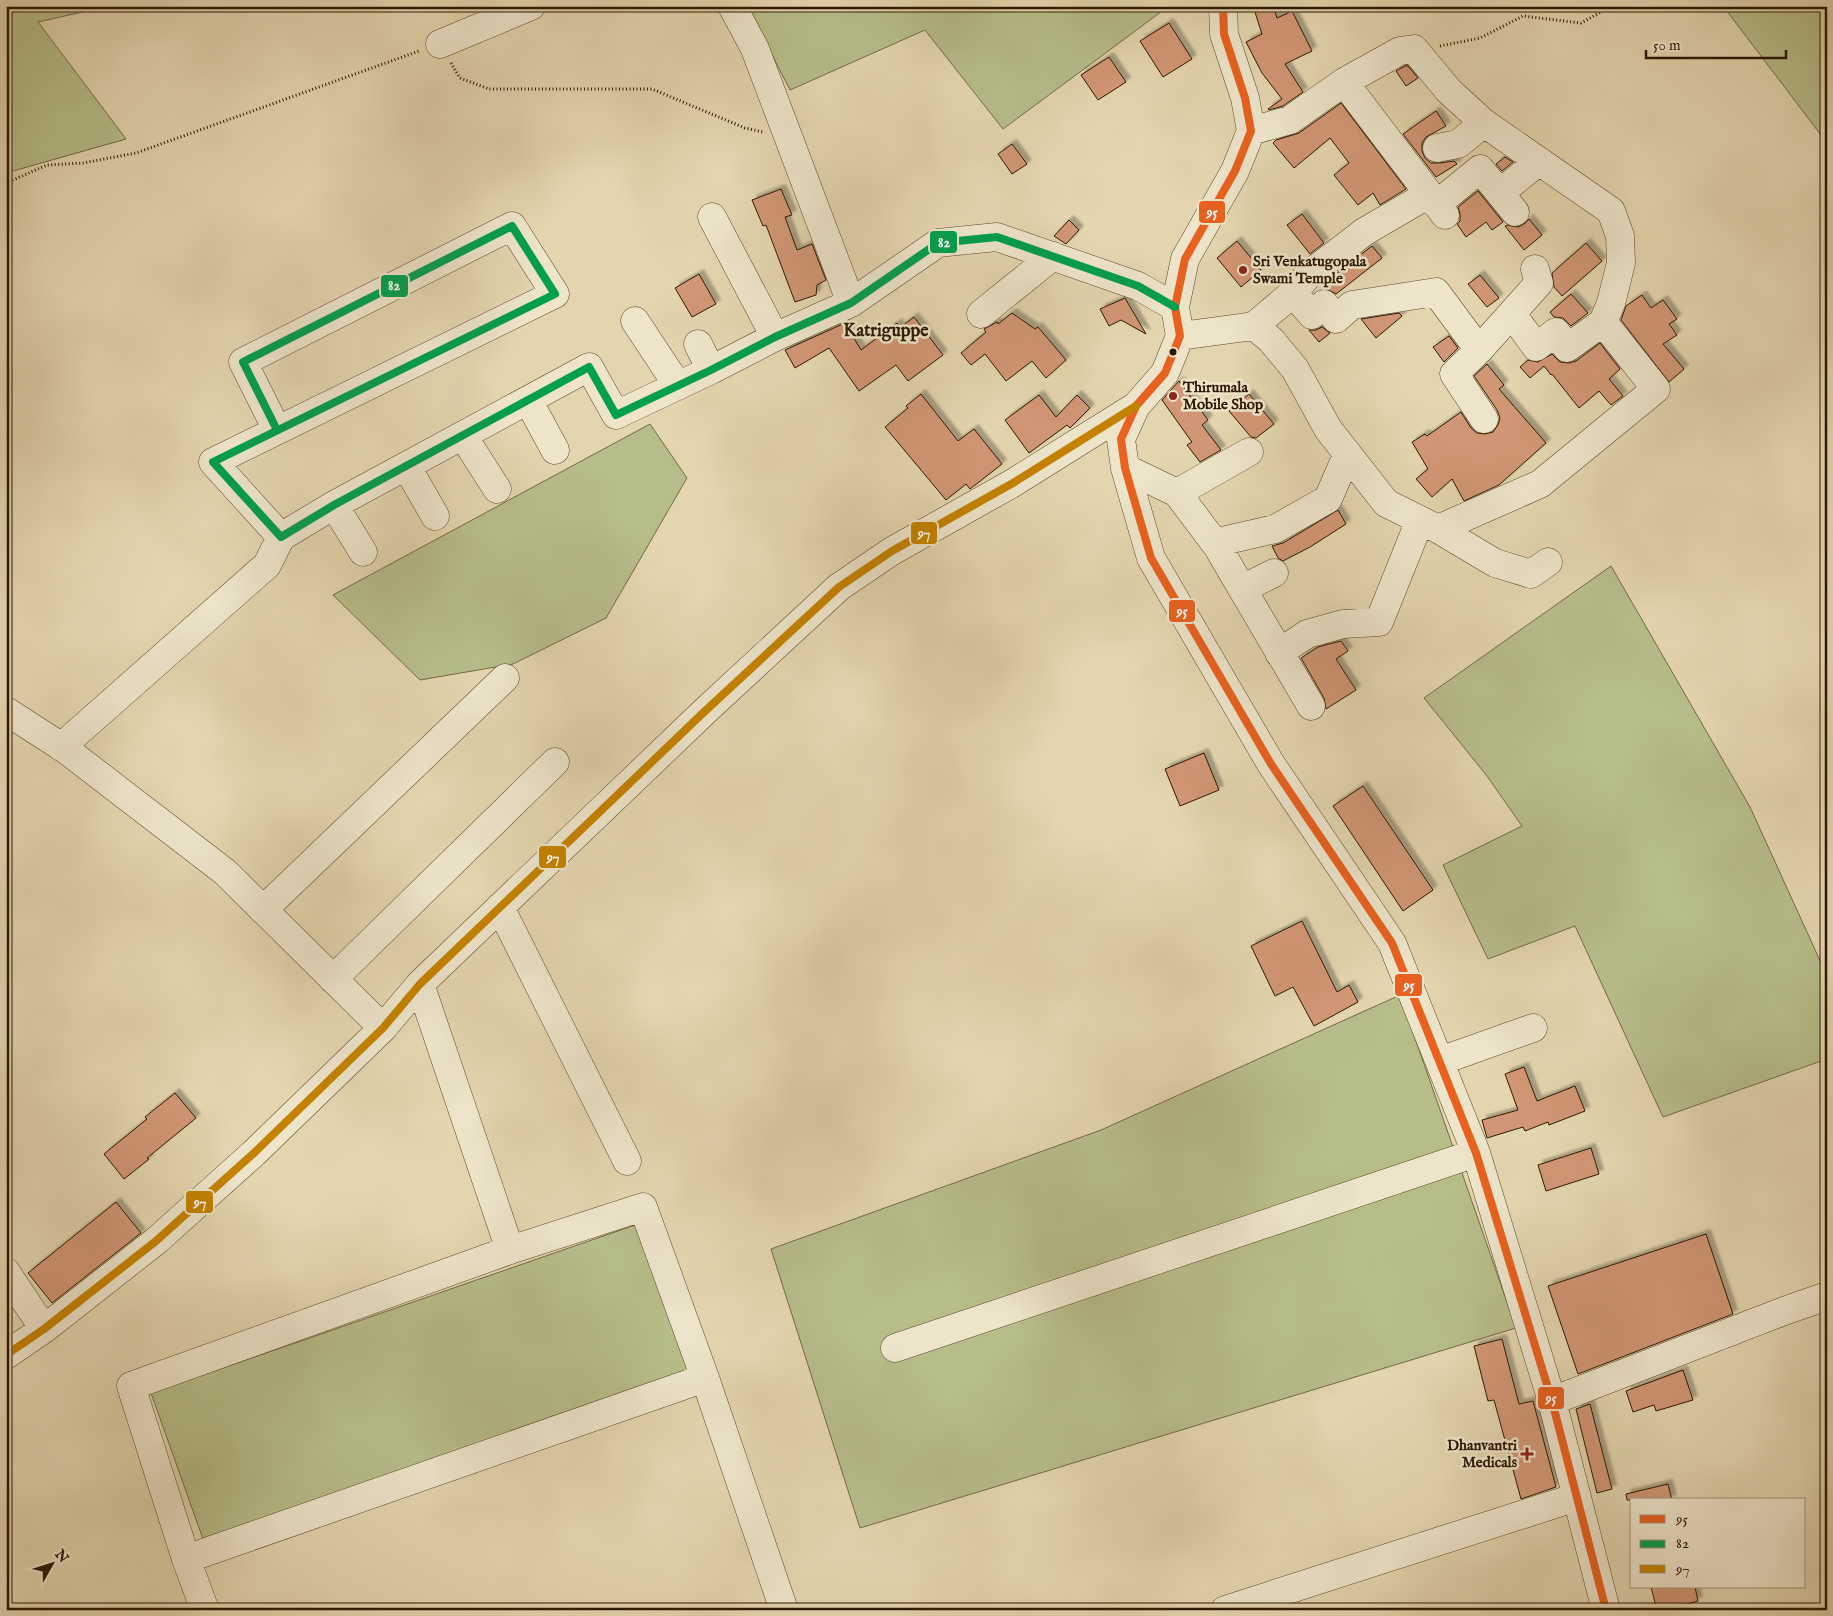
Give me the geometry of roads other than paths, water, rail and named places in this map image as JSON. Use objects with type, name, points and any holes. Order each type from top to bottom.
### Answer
[{"type":"street","points":[[440,44],[531,6]]},
{"type":"street","points":[[732,6],[755,49],[851,303]]},
{"type":"street","points":[[6,1355],[44,1329],[156,1241],[247,1160],[383,1028],[420,984],[704,712],[839,587],[892,551],[1013,483],[1136,406],[1165,374],[1180,336],[1175,306],[1185,259],[1235,171],[1251,131],[1245,98],[1224,34],[1223,6]]},
{"type":"street","points":[[1251,131],[1290,120],[1344,82],[1400,51],[1414,49],[1448,91],[1484,123],[1611,211],[1620,236],[1621,263],[1604,322],[1567,348],[1556,332],[1536,347],[1512,314]]},
{"type":"street","points":[[1344,82],[1437,204]]},
{"type":"street","points":[[1437,148],[1458,144],[1484,123]]},
{"type":"street","points":[[1180,336],[1254,326],[1293,293],[1308,275],[1364,232],[1437,204],[1480,169],[1507,203],[1540,161]]},
{"type":"street","points":[[712,217],[775,337]]},
{"type":"street","points":[[277,430],[242,362],[512,226],[555,294],[213,462],[281,537]]},
{"type":"street","points":[[60,747],[267,565],[281,537],[334,505],[589,367],[616,415],[775,337],[851,303],[938,243],[997,237],[1138,286],[1175,306]]},
{"type":"street","points":[[980,314],[1053,256]]},
{"type":"street","points":[[1484,419],[1454,374],[1479,350],[1540,283],[1535,269]]},
{"type":"street","points":[[1293,293],[1312,315],[1324,304],[1336,319],[1352,305],[1436,292],[1479,350]]},
{"type":"street","points":[[635,321],[678,386]]},
{"type":"street","points":[[1279,652],[1307,634],[1343,624],[1379,622],[1429,524],[1540,484],[1656,389],[1604,322]]},
{"type":"street","points":[[1254,326],[1271,340],[1295,369],[1328,429],[1386,503],[1429,524],[1495,564],[1531,574],[1548,562]]},
{"type":"street","points":[[698,344],[711,370]]},
{"type":"street","points":[[528,400],[555,450]]},
{"type":"street","points":[[1136,406],[1121,439],[1125,468],[1150,558],[1271,764],[1392,943],[1476,1153],[1552,1401],[1606,1610]]},
{"type":"street","points":[[463,436],[497,489]]},
{"type":"street","points":[[1177,493],[1249,452]]},
{"type":"street","points":[[1217,546],[1227,540],[1275,529],[1328,499],[1347,455]]},
{"type":"street","points":[[407,467],[435,516]]},
{"type":"street","points":[[1125,468],[1177,493],[1217,546],[1311,706]]},
{"type":"street","points":[[334,505],[363,552]]},
{"type":"street","points":[[1242,589],[1274,573]]},
{"type":"street","points":[[263,910],[505,678]]},
{"type":"street","points":[[6,711],[60,747],[225,872],[383,1028]]},
{"type":"street","points":[[333,978],[555,762]]},
{"type":"street","points":[[500,907],[627,1161]]},
{"type":"street","points":[[420,984],[510,1250]]},
{"type":"street","points":[[1440,1061],[1533,1028]]},
{"type":"street","points":[[895,1348],[1476,1153]]},
{"type":"street","points":[[204,1610],[186,1559],[132,1386],[510,1250],[643,1207],[705,1378],[784,1610]]},
{"type":"street","points":[[6,1272],[44,1329]]},
{"type":"street","points":[[1552,1401],[1827,1296]]},
{"type":"street","points":[[186,1559],[705,1378]]},
{"type":"street","points":[[1225,1610],[1577,1497]]},
{"type":"place","name":"Sri Venkatugopala Swami Temple","points":[[1243,270]]},
{"type":"place","name":"Thirumala Mobile Shop","points":[[1173,396]]},
{"type":"place","name":"Dhanvantri Medicals","points":[[1527,1454]]},
{"type":"district","name":"Katriguppe","points":[[886,331]]}]
